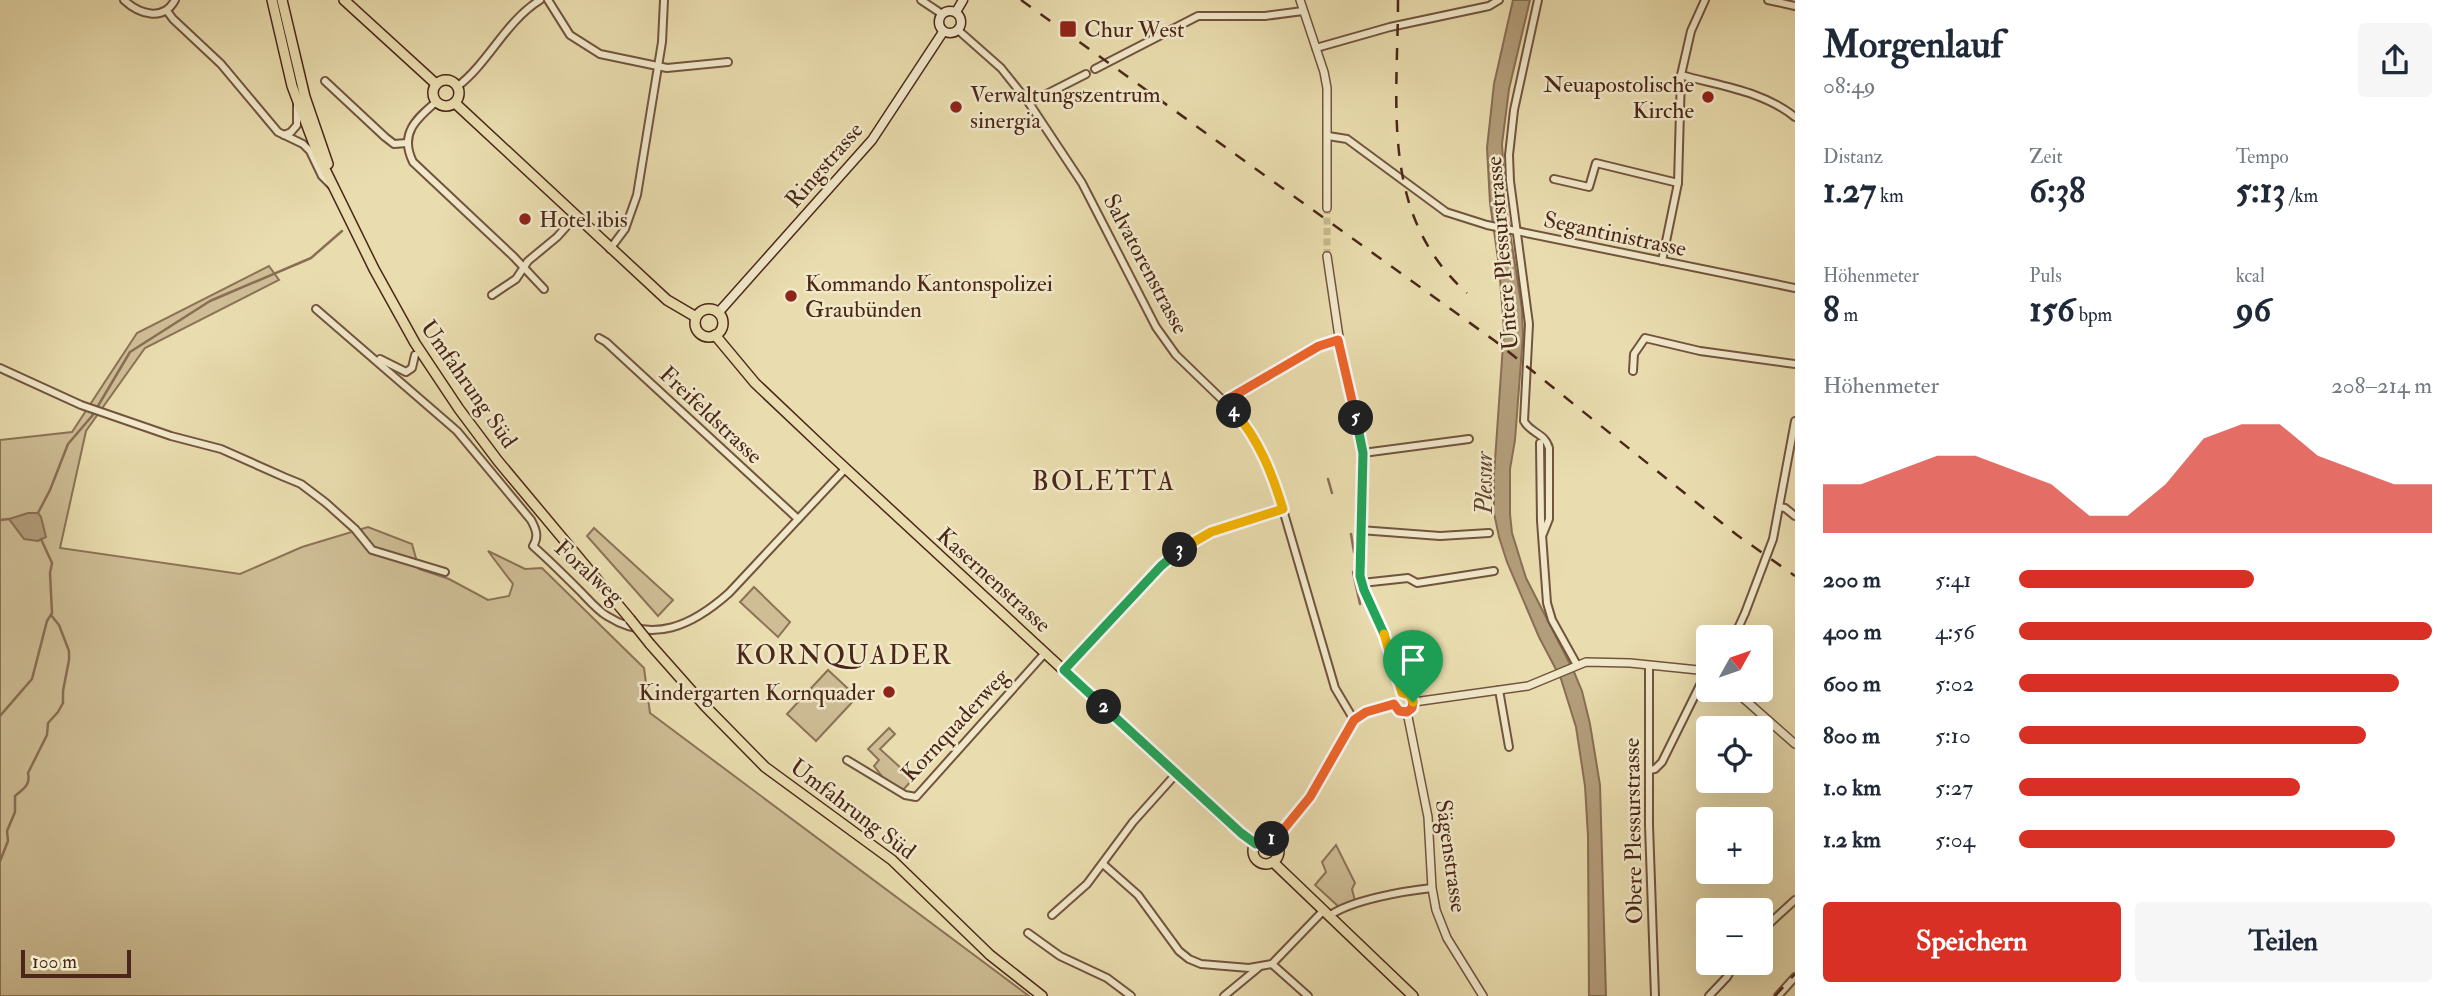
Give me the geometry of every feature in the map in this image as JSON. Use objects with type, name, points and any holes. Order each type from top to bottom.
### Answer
[{"type":"main road","name":"Umfahrung Süd","points":[[272,0],[297,101],[331,185],[411,335],[459,410],[498,461],[650,644],[705,706],[765,767],[892,860],[990,955],[1042,996]]},
{"type":"main road","name":"Umfahrung Süd","points":[[284,0],[286,21],[309,109],[350,221]]},
{"type":"main road","points":[[344,0],[436,84]]},
{"type":"main road","points":[[956,12],[963,0]]},
{"type":"main road","points":[[949,10],[956,12],[961,21],[958,30],[951,34],[943,32],[939,24],[942,14],[949,10]]},
{"type":"main road","name":"Ringstrasse","points":[[719,313],[872,140],[909,88],[943,32]]},
{"type":"main road","points":[[447,80],[458,86],[460,95],[456,103],[443,106],[436,102],[433,91],[436,84],[447,80]]},
{"type":"main road","points":[[456,103],[575,217],[667,300],[696,317]]},
{"type":"main road","points":[[704,309],[719,313],[723,325],[715,335],[701,335],[695,327],[696,317],[704,309]]},
{"type":"main road","name":"Kasernenstrasse","points":[[715,335],[755,383],[845,469],[1231,825],[1256,844]]},
{"type":"main road","points":[[1264,838],[1274,841],[1279,851],[1273,862],[1265,864],[1256,859],[1253,852],[1256,844],[1264,838]]},
{"type":"main road","points":[[1273,862],[1413,996]]},
{"type":"street","points":[[124,0],[139,12],[148,14],[167,10],[174,0]]},
{"type":"street","points":[[458,86],[472,76],[526,10],[540,0]]},
{"type":"street","points":[[548,0],[562,25],[588,48],[610,58],[667,68],[728,62]]},
{"type":"street","points":[[610,249],[625,229],[634,204],[664,28],[664,0]]},
{"type":"street","points":[[920,0],[942,14]]},
{"type":"street","points":[[1300,0],[1326,88],[1328,208]]},
{"type":"street","points":[[1316,48],[1390,27],[1489,6],[1499,0]]},
{"type":"street","name":"Untere Plessurstrasse","points":[[1538,0],[1510,134],[1510,181],[1514,231],[1530,337],[1524,421],[1545,438],[1549,448],[1549,519],[1543,534]]},
{"type":"street","points":[[1662,261],[1678,183],[1681,75],[1690,31],[1705,0]]},
{"type":"street","points":[[1768,0],[1795,6]]},
{"type":"street","points":[[167,10],[173,19],[221,64],[275,129],[303,144],[310,151],[322,176],[331,185]]},
{"type":"street","points":[[1095,69],[1198,16],[1265,16],[1303,11]]},
{"type":"street","name":"Salvatorenstrasse","points":[[958,30],[1001,68],[1029,103],[1092,200],[1156,327],[1188,368],[1226,402],[1263,453],[1283,509],[1335,688],[1354,720]]},
{"type":"street","points":[[1029,103],[1086,74]]},
{"type":"street","points":[[1681,75],[1760,97],[1774,102],[1794,115]]},
{"type":"street","points":[[325,81],[394,144],[407,143]]},
{"type":"street","points":[[284,135],[297,125],[297,101]]},
{"type":"street","points":[[436,102],[414,122],[407,137],[410,156],[419,170],[524,267],[544,289]]},
{"type":"street","name":"Segantinistrasse","points":[[1328,136],[1347,139],[1446,212],[1514,231],[1795,288]]},
{"type":"street","points":[[1554,179],[1589,187],[1596,163],[1678,183]]},
{"type":"street","points":[[492,295],[516,279],[528,261],[557,237],[575,217]]},
{"type":"street","points":[[1327,256],[1338,340],[1363,453],[1360,530],[1362,583],[1385,637],[1402,693]]},
{"type":"street","name":"Foralweg","points":[[316,309],[457,431],[531,520],[537,532],[537,540],[533,546],[606,616],[624,624],[663,630],[691,621],[713,608],[845,469]]},
{"type":"street","name":"Freifeldstrasse","points":[[599,338],[607,342],[797,519]]},
{"type":"street","points":[[1633,371],[1634,354],[1645,338],[1700,351],[1795,364]]},
{"type":"street","points":[[1226,402],[1319,346],[1338,340]]},
{"type":"street","points":[[378,360],[381,359],[406,372],[412,368],[415,355]]},
{"type":"street","points":[[0,368],[100,411],[171,436],[221,449],[301,484],[342,516],[372,550],[445,572]]},
{"type":"street","points":[[1740,625],[1773,539],[1795,421]]},
{"type":"street","points":[[1363,453],[1469,439]]},
{"type":"street","name":"Untere Plessurstrasse","points":[[1540,443],[1548,610],[1576,666]]},
{"type":"street","points":[[1779,507],[1795,516]]},
{"type":"street","points":[[1064,670],[1161,566],[1184,547],[1211,532],[1283,509]]},
{"type":"street","points":[[1360,530],[1440,536],[1489,533]]},
{"type":"street","points":[[1362,583],[1408,578],[1417,583],[1494,571]]},
{"type":"street","name":"Kornquaderweg","points":[[847,760],[905,795],[916,797],[1045,653]]},
{"type":"street","points":[[1413,702],[1532,685],[1576,666],[1605,662],[1696,671]]},
{"type":"street","name":"Obere Plessurstrasse","points":[[1649,665],[1655,996]]},
{"type":"street","points":[[1499,690],[1509,747]]},
{"type":"street","points":[[1402,693],[1410,695],[1413,702],[1412,708],[1407,712],[1399,711],[1394,704],[1396,697],[1402,693]]},
{"type":"street","points":[[1649,770],[1655,769],[1662,762],[1696,693]]},
{"type":"street","points":[[1748,702],[1795,744]]},
{"type":"street","points":[[1274,841],[1310,797],[1354,720],[1366,712],[1394,704]]},
{"type":"street","name":"Sägenstrasse","points":[[1407,712],[1428,817],[1436,910],[1443,931],[1483,996]]},
{"type":"street","points":[[1052,915],[1084,887],[1133,822],[1176,774]]},
{"type":"street","points":[[1103,864],[1138,895],[1176,948],[1186,957],[1205,964],[1259,967],[1272,964],[1326,914],[1382,897],[1432,888]]},
{"type":"street","points":[[1773,920],[1795,900]]},
{"type":"street","points":[[1028,933],[1060,956],[1107,978],[1131,996]]},
{"type":"street","points":[[1272,964],[1308,996]]},
{"type":"street","points":[[1224,996],[1259,967]]},
{"type":"street","points":[[1709,996],[1727,975]]},
{"type":"street","points":[[1778,996],[1795,977]]},
{"type":"shaded area","points":[[1513,0],[1530,0],[1509,89],[1502,144],[1506,207],[1522,309],[1523,335],[1515,440],[1510,469],[1510,514],[1512,533],[1526,578],[1574,672],[1590,724],[1600,785],[1606,996],[1589,996],[1588,836],[1585,786],[1576,727],[1561,679],[1539,637],[1507,562],[1494,513],[1504,330],[1490,203],[1487,148],[1494,84]]},
{"type":"shaded area","points":[[269,266],[279,280],[145,348],[86,431],[60,548],[240,574],[302,547],[368,527],[412,544],[419,569],[449,579],[488,600],[509,596],[513,584],[488,551],[525,569],[542,568],[644,668],[650,713],[1029,996],[0,996],[0,440],[72,432],[137,333]]},
{"type":"shaded area","points":[[38,513],[41,517],[46,537],[38,541],[24,539],[9,519]]},
{"type":"shaded area","points":[[594,528],[673,600],[658,616],[587,536]]},
{"type":"shaded area","points":[[754,587],[790,622],[778,637],[740,602]]},
{"type":"shaded area","points":[[828,670],[857,697],[816,741],[787,714]]},
{"type":"shaded area","points":[[889,728],[895,734],[880,749],[913,779],[903,790],[885,780],[874,766],[879,760],[868,749]]},
{"type":"shaded area","points":[[1336,845],[1355,883],[1352,889],[1355,901],[1339,907],[1315,885],[1326,872],[1322,862]]},
{"type":"waterway","points":[[38,513],[68,444],[92,416],[130,352],[210,301],[311,258],[342,231]]},
{"type":"waterway","points":[[1328,479],[1332,493]]},
{"type":"waterway","points":[[0,520],[9,519]]},
{"type":"waterway","points":[[1351,534],[1354,552]]},
{"type":"waterway","points":[[0,716],[32,679],[47,621],[52,613],[52,563],[41,539]]},
{"type":"waterway","points":[[1353,572],[1360,604]]},
{"type":"waterway","points":[[0,861],[15,812],[15,796],[27,784],[28,773],[47,735],[48,723],[63,703],[69,651],[59,625],[51,615]]},
{"type":"tunnel","points":[[1327,208],[1327,256]]},
{"type":"railway","points":[[1021,0],[1495,341],[1737,535],[1795,576]]},
{"type":"railway","points":[[1398,0],[1397,118],[1406,194],[1419,229],[1439,262],[1467,293]]},
{"type":"railway","points":[[1775,996],[1795,974]]},
{"type":"place","name":"Chur West","points":[[1068,29]]},
{"type":"place","name":"Neuapostolische Kirche","points":[[1708,97]]},
{"type":"place","name":"Verwaltungszentrum sinergia","points":[[956,107]]},
{"type":"place","name":"Hotel ibis","points":[[525,219]]},
{"type":"place","name":"Kommando Kantonspolizei Graubünden","points":[[791,296]]},
{"type":"place","name":"Kindergarten Kornquader","points":[[889,692]]},
{"type":"district","name":"BOLETTA","points":[[1104,482]]},
{"type":"district","name":"KORNQUADER","points":[[844,656]]},
{"type":"route","points":[[1334,340],[1338,340],[1362,440],[1360,576],[1385,637],[1402,693],[1410,695],[1413,702],[1412,708],[1407,712],[1399,711],[1394,704],[1366,712],[1354,720],[1345,731],[1310,797],[1274,841],[1264,838],[1256,844],[1231,825],[1064,670],[1173,555],[1211,532],[1283,509],[1263,453],[1226,402],[1319,346],[1334,340]]},
{"type":"water label","name":"Plessur","points":[[1484,483]]}]
